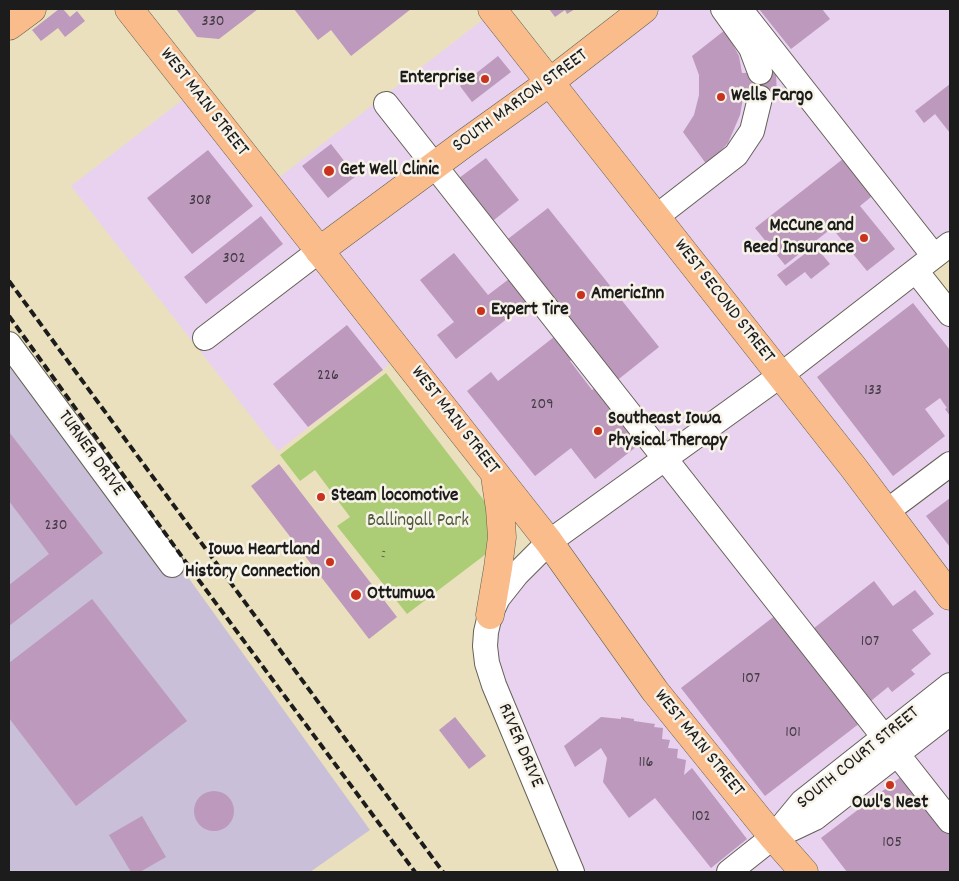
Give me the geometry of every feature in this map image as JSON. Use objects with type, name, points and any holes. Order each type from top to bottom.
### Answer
[{"type":"main road","points":[[9,26],[32,9]]},
{"type":"main road","name":"WEST MAIN STREET","points":[[129,9],[549,542],[655,691],[773,837],[804,872]]},
{"type":"main road","name":"WEST SECOND STREET","points":[[492,9],[780,375],[950,596]]},
{"type":"main road","name":"SOUTH MARION STREET","points":[[319,251],[550,82],[644,9]]},
{"type":"main road","points":[[490,615],[502,537],[494,472]]},
{"type":"street","points":[[723,9],[751,48],[760,72]]},
{"type":"street","points":[[740,9],[933,257],[950,314]]},
{"type":"street","points":[[656,217],[736,155],[752,131],[760,98]]},
{"type":"street","points":[[386,104],[950,821]]},
{"type":"street","name":"SOUTH MARION STREET","points":[[205,338],[319,251]]},
{"type":"street","name":"RIVER DRIVE","points":[[572,872],[487,663],[484,646],[490,615],[498,598],[509,583],[549,542],[780,375],[933,257]]},
{"type":"street","name":"TURNER DRIVE","points":[[9,344],[172,565]]},
{"type":"street","points":[[886,512],[950,464]]},
{"type":"street","name":"SOUTH COURT STREET","points":[[891,745],[950,685]]},
{"type":"street","name":"SOUTH COURT STREET","points":[[729,872],[773,837],[802,802],[891,745],[950,713]]},
{"type":"path","points":[[383,557],[384,550]]},
{"type":"shaded area","points":[[644,9],[950,9],[950,244],[916,271],[950,314],[950,872],[572,872],[486,632],[549,542],[401,355],[278,451],[71,186],[194,91],[268,186],[494,11],[550,82]]},
{"type":"shaded area","points":[[9,344],[167,548],[370,830],[310,872],[9,872]]},
{"type":"green space","name":"Ballingall Park","points":[[386,373],[486,503],[490,551],[407,614],[337,526],[350,517],[315,470],[300,481],[280,455]]},
{"type":"building","points":[[59,9],[63,9],[70,17],[77,11],[85,21],[65,37],[58,28],[41,41],[32,30]]},
{"type":"building","points":[[176,9],[258,9],[219,39],[197,37]]},
{"type":"building","points":[[294,9],[411,9],[351,56],[331,30],[318,40]]},
{"type":"building","points":[[549,9],[575,9],[567,14],[565,10],[555,17]]},
{"type":"building","points":[[759,9],[822,9],[830,19],[791,49]]},
{"type":"building","name":"Wells Fargo","points":[[725,30],[739,56],[742,73],[776,72],[777,98],[743,98],[740,115],[728,143],[707,165],[683,132],[694,115],[699,95],[699,75],[692,56]]},
{"type":"building","name":"Enterprise","points":[[498,56],[511,72],[472,102],[460,86]]},
{"type":"building","points":[[950,84],[950,133],[935,114],[924,123],[915,111]]},
{"type":"building","name":"Get Well Clinic","points":[[331,144],[356,176],[328,198],[302,166]]},
{"type":"building","points":[[208,150],[253,206],[192,254],[147,198]]},
{"type":"building","points":[[848,155],[877,192],[860,206],[895,249],[867,271],[832,228],[785,265],[755,228]]},
{"type":"building","points":[[486,158],[519,200],[489,224],[455,181]]},
{"type":"building","name":"AmericInn","points":[[548,208],[659,347],[615,382],[504,242]]},
{"type":"building","points":[[261,216],[283,244],[206,304],[184,277]]},
{"type":"building","points":[[815,246],[830,264],[811,279],[805,272],[786,286],[777,275]]},
{"type":"building","name":"Expert Tire","points":[[454,253],[488,295],[513,276],[532,299],[456,359],[437,335],[454,322],[420,280]]},
{"type":"building","points":[[913,303],[950,350],[950,416],[940,398],[925,409],[945,436],[893,476],[817,377]]},
{"type":"building","points":[[347,325],[383,370],[308,427],[273,384]]},
{"type":"building","points":[[559,333],[577,355],[570,361],[592,390],[601,384],[645,440],[595,479],[571,448],[535,476],[467,391],[491,372],[498,381]]},
{"type":"building","points":[[9,432],[103,553],[9,626],[9,585],[49,554],[9,501]]},
{"type":"building","points":[[279,464],[397,617],[369,639],[251,486]]},
{"type":"building","points":[[950,498],[950,547],[926,516]]},
{"type":"building","points":[[874,581],[893,606],[915,590],[934,614],[912,630],[931,654],[911,670],[915,674],[892,692],[888,687],[866,705],[809,632]]},
{"type":"building","points":[[92,599],[187,721],[76,806],[9,718],[9,663]]},
{"type":"building","points":[[776,615],[860,723],[765,796],[681,688]]},
{"type":"building","points":[[455,717],[486,756],[469,769],[439,730]]},
{"type":"building","points":[[601,717],[634,719],[634,721],[655,724],[654,727],[663,728],[662,739],[670,740],[668,748],[678,749],[677,758],[686,760],[684,775],[692,768],[747,839],[711,868],[655,798],[629,818],[603,782],[607,758],[601,748],[575,767],[564,746]]},
{"type":"building","points":[[906,773],[950,832],[950,872],[847,872],[821,838]]},
{"type":"building","points":[[218,791],[225,794],[231,800],[234,811],[233,819],[225,828],[218,831],[210,831],[203,828],[195,819],[194,807],[197,800],[206,792]]},
{"type":"building","points":[[142,816],[166,857],[140,872],[131,872],[109,835]]},
{"type":"railway","points":[[9,281],[443,872]]},
{"type":"railway","points":[[9,316],[198,579],[415,872]]},
{"type":"place","name":"Enterprise","points":[[485,79]]},
{"type":"place","name":"Wells Fargo","points":[[721,97]]},
{"type":"place","name":"Get Well Clinic","points":[[329,171]]},
{"type":"place","name":"McCune and Reed Insurance","points":[[864,238]]},
{"type":"place","name":"AmericInn","points":[[581,295]]},
{"type":"place","name":"Expert Tire","points":[[481,311]]},
{"type":"place","name":"Southeast Iowa Physical Therapy","points":[[598,431]]},
{"type":"place","name":"Steam locomotive","points":[[321,497]]},
{"type":"place","name":"Iowa Heartland History Connection","points":[[330,562]]},
{"type":"place","name":"Ottumwa","points":[[356,595]]},
{"type":"place","name":"Owl's Nest","points":[[890,785]]}]
